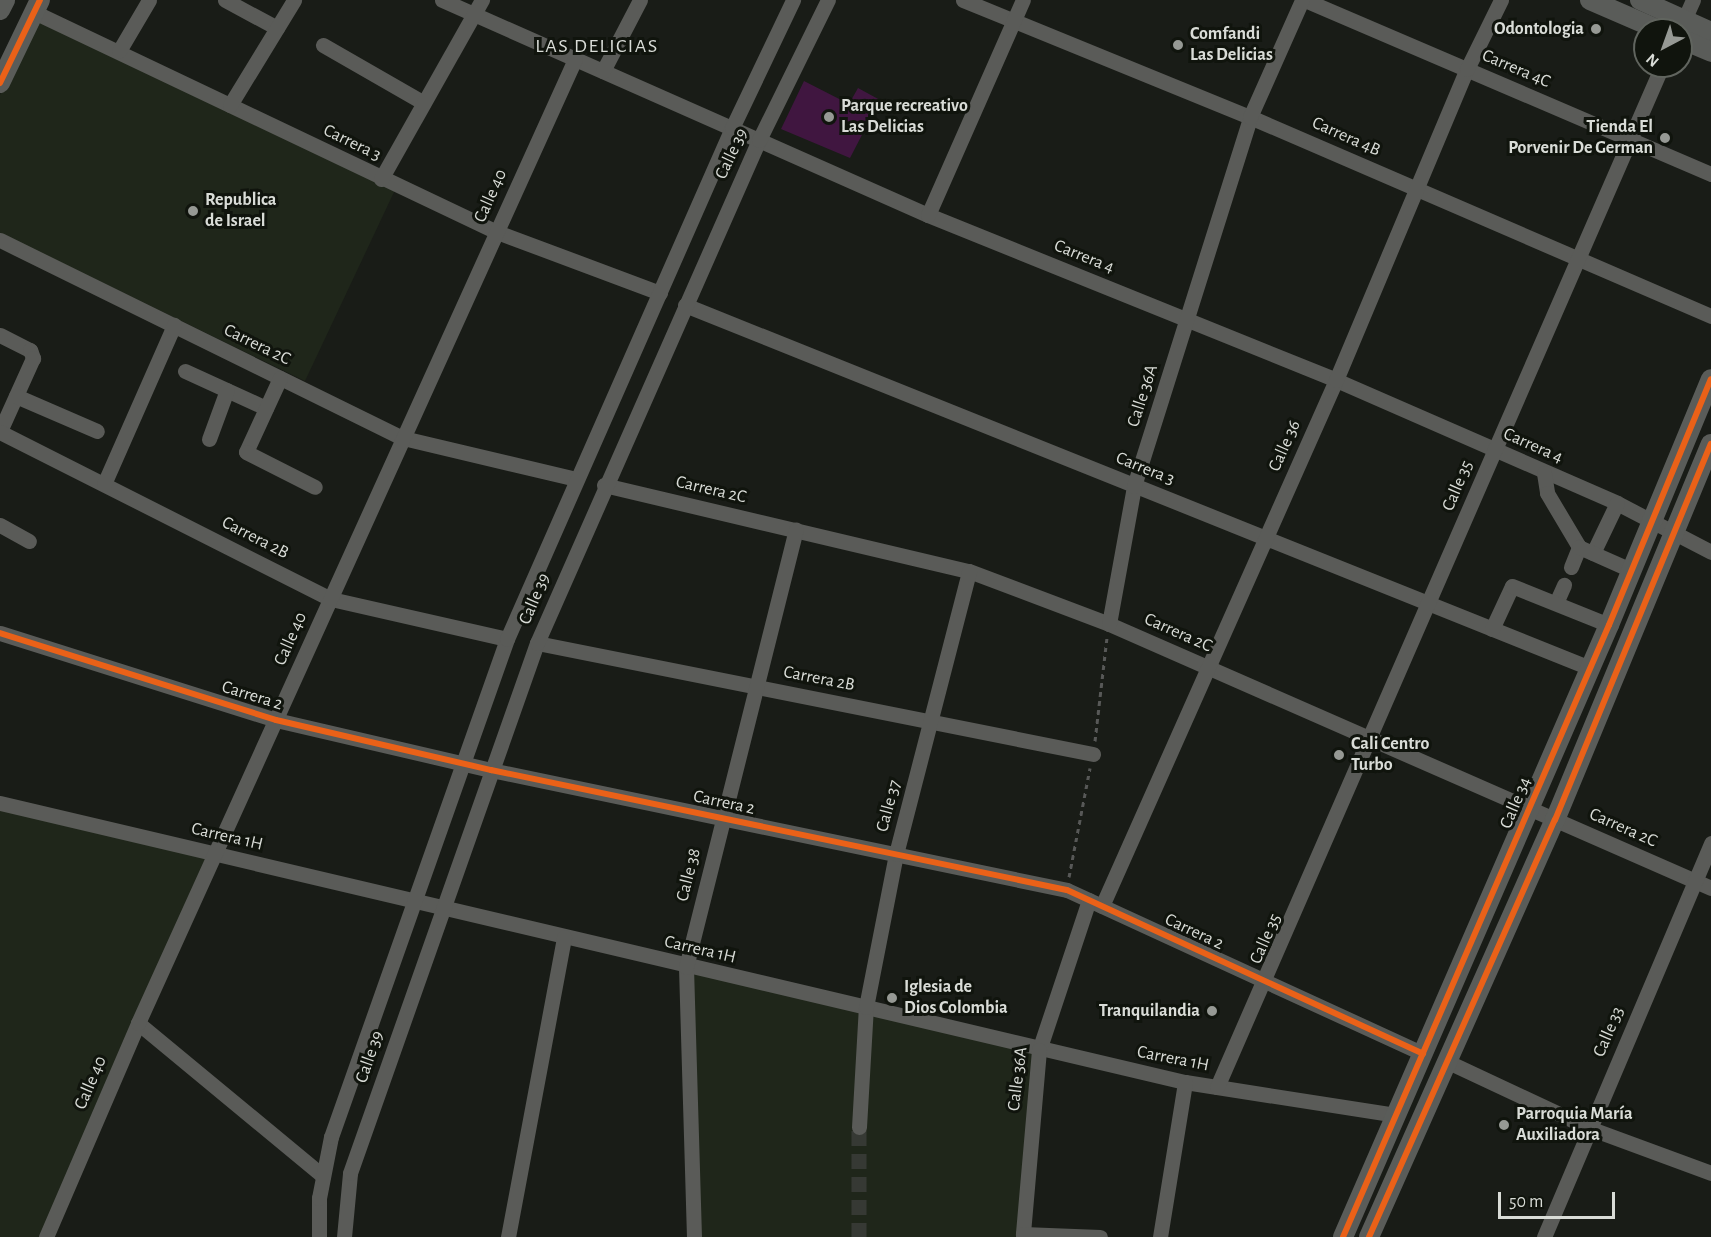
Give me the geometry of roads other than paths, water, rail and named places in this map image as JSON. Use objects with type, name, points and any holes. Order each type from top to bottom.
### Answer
[{"type":"main road","points":[[1590,0],[1633,19]]},
{"type":"main road","points":[[1640,0],[1680,18]]},
{"type":"main road","points":[[0,83],[37,6]]},
{"type":"main road","points":[[1693,24],[1711,32]]},
{"type":"main road","points":[[1693,44],[1711,52]]},
{"type":"main road","name":"Calle 34","points":[[1343,1237],[1531,809],[1590,668],[1625,568],[1652,520],[1711,379]]},
{"type":"main road","points":[[1369,1237],[1555,820],[1711,444]]},
{"type":"street","points":[[119,51],[149,0]]},
{"type":"street","points":[[225,0],[277,28]]},
{"type":"street","points":[[230,105],[294,0]]},
{"type":"street","name":"Carrera 4","points":[[442,0],[928,215],[1336,380],[1617,503],[1711,552]]},
{"type":"street","points":[[381,179],[482,0]]},
{"type":"street","points":[[603,71],[640,0]]},
{"type":"street","name":"Calle 39","points":[[319,1237],[323,1176],[331,1137],[507,639],[732,128],[793,0]]},
{"type":"street","name":"Calle 39","points":[[344,1237],[350,1173],[537,643],[604,485],[759,140],[828,0]]},
{"type":"street","name":"Carrera 4B","points":[[963,0],[1250,117],[1711,316]]},
{"type":"street","points":[[928,215],[1023,0]]},
{"type":"street","name":"Carrera 4C","points":[[1303,0],[1711,174]]},
{"type":"street","name":"Calle 36A","points":[[1109,624],[1134,486],[1250,117],[1303,0]]},
{"type":"street","name":"Calle 36","points":[[1095,903],[1265,538],[1336,380],[1467,69],[1501,0]]},
{"type":"street","points":[[1685,18],[1693,0]]},
{"type":"street","name":"Carrera 3","points":[[37,6],[119,51],[381,179],[496,232],[660,293]]},
{"type":"street","points":[[323,45],[424,103]]},
{"type":"street","name":"Calle 40","points":[[46,1237],[138,1023],[575,59]]},
{"type":"street","name":"Calle 35","points":[[1217,1087],[1657,78]]},
{"type":"street","name":"Carrera 2C","points":[[0,240],[404,438],[576,479]]},
{"type":"street","name":"Carrera 3","points":[[685,305],[1590,668]]},
{"type":"street","points":[[104,484],[174,326]]},
{"type":"street","points":[[0,335],[30,350],[33,358],[0,431]]},
{"type":"street","points":[[185,371],[266,408]]},
{"type":"street","points":[[280,378],[246,452],[315,487]]},
{"type":"street","points":[[209,439],[227,390]]},
{"type":"street","points":[[16,396],[97,431]]},
{"type":"street","name":"Carrera 2B","points":[[0,431],[331,599],[507,639]]},
{"type":"street","points":[[1544,473],[1546,493],[1579,547],[1625,568]]},
{"type":"street","name":"Carrera 2C","points":[[604,485],[969,571],[1109,624],[1711,888]]},
{"type":"street","points":[[1593,553],[1617,503]]},
{"type":"street","points":[[0,525],[29,540]]},
{"type":"street","name":"Calle 38","points":[[694,1237],[686,967],[796,531]]},
{"type":"street","points":[[1571,567],[1579,547]]},
{"type":"street","name":"Calle 37","points":[[859,1127],[866,1007],[896,854],[932,722],[969,571]]},
{"type":"street","points":[[1556,603],[1564,585]]},
{"type":"street","points":[[1492,629],[1512,586],[1604,623]]},
{"type":"street","name":"Carrera 2","points":[[0,633],[276,720],[491,771],[896,854],[1068,884],[1095,903],[1423,1054]]},
{"type":"street","name":"Carrera 2B","points":[[537,643],[1093,754]]},
{"type":"street","name":"Carrera 1H","points":[[0,803],[686,967],[1185,1083],[1395,1115]]},
{"type":"street","name":"Calle 33","points":[[1544,1237],[1711,843]]},
{"type":"street","name":"Calle 36A","points":[[1095,903],[1039,1050],[1023,1234],[1100,1237]]},
{"type":"street","points":[[508,1237],[564,937]]},
{"type":"street","points":[[138,1023],[323,1176]]},
{"type":"street","points":[[1446,1061],[1589,1128],[1711,1173]]},
{"type":"street","points":[[1160,1237],[1185,1083]]},
{"type":"tunnel","points":[[859,1127],[859,1237]]},
{"type":"place","name":"Odontologia","points":[[1596,29]]},
{"type":"place","name":"Comfandi Las Delicias","points":[[1178,45]]},
{"type":"place","name":"Parque recreativo Las Delicias","points":[[829,117]]},
{"type":"place","name":"Tienda El Porvenir De German","points":[[1665,138]]},
{"type":"place","name":"Republica de Israel","points":[[193,211]]},
{"type":"place","name":"Cali Centro Turbo","points":[[1339,755]]},
{"type":"place","name":"Iglesia de Dios Colombia","points":[[892,998]]},
{"type":"place","name":"Tranquilandia","points":[[1212,1011]]},
{"type":"place","name":"Parroquia María Auxiliadora","points":[[1504,1125]]},
{"type":"district","name":"LAS DELICIAS","points":[[597,46]]}]
